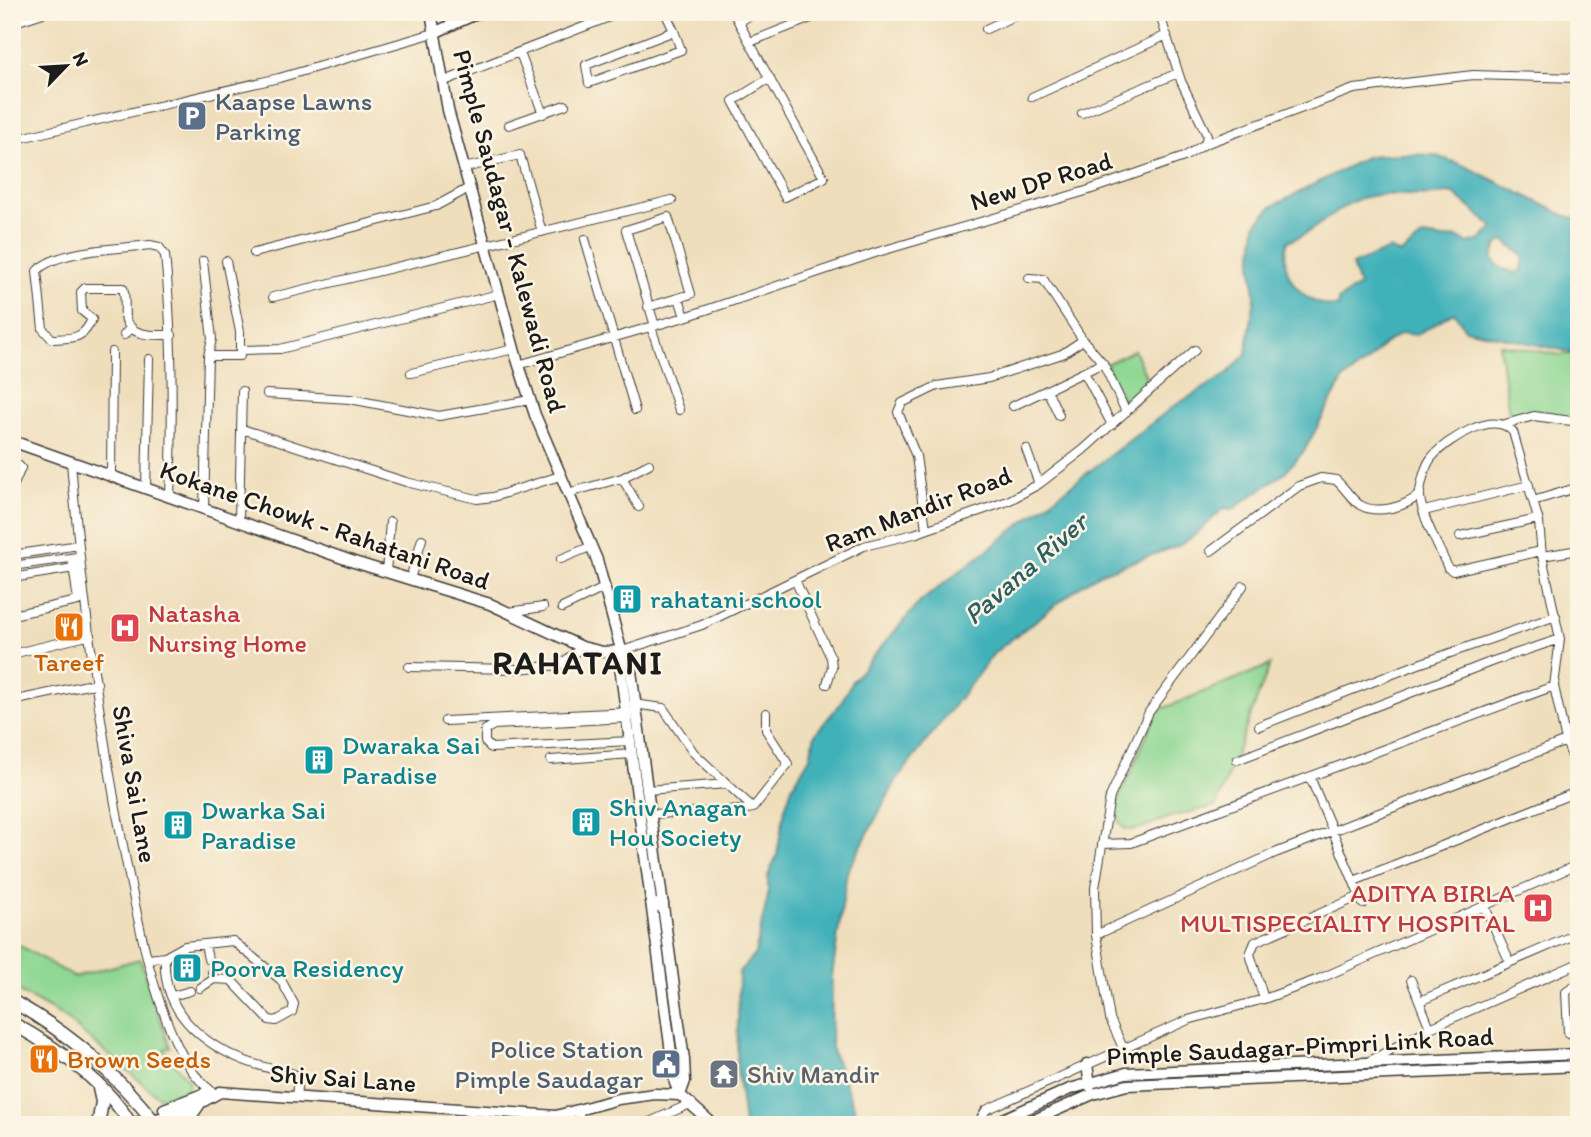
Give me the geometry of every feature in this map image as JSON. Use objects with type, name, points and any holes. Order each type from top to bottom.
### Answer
[{"type":"main road","points":[[12,1001],[45,1019],[88,1051],[120,1080],[153,1120]]},
{"type":"main road","points":[[12,1023],[60,1054],[98,1086],[126,1122]]},
{"type":"main road","points":[[98,1086],[102,1102],[98,1125]]},
{"type":"main road","points":[[184,1125],[198,1105]]},
{"type":"street","points":[[12,23],[46,12]]},
{"type":"street","name":"Pimple Saudagar - Kalewadi Road","points":[[431,12],[442,82],[518,365],[560,476],[592,546],[606,587],[623,654],[630,664],[632,754],[657,905]]},
{"type":"street","points":[[12,140],[279,78],[434,33],[480,12]]},
{"type":"street","points":[[442,82],[622,12]]},
{"type":"street","points":[[666,12],[674,31],[681,50],[589,83],[586,65],[674,31]]},
{"type":"street","points":[[759,12],[740,16],[824,178],[785,197],[733,101],[770,78]]},
{"type":"street","points":[[752,41],[826,12]]},
{"type":"street","points":[[986,29],[1024,12]]},
{"type":"street","points":[[1159,12],[1178,73],[1207,135],[1205,144]]},
{"type":"street","points":[[1032,97],[1167,35]]},
{"type":"street","points":[[520,53],[543,114]]},
{"type":"street","points":[[1082,113],[1178,73]]},
{"type":"street","name":"New DP Road","points":[[518,365],[685,317],[878,252],[1086,191],[1184,157],[1205,144],[1354,89],[1473,75],[1579,78]]},
{"type":"street","points":[[509,125],[565,105]]},
{"type":"street","points":[[464,168],[520,155],[542,232]]},
{"type":"street","points":[[254,253],[436,206],[469,188]]},
{"type":"street","points":[[273,297],[672,200]]},
{"type":"street","points":[[648,307],[691,294],[668,217],[626,230],[653,326],[679,410]]},
{"type":"street","points":[[585,239],[635,411]]},
{"type":"street","points":[[170,497],[172,335],[165,255],[159,247],[150,245],[65,257],[44,263],[37,271],[43,329],[52,339],[81,337],[86,332],[92,319],[82,311],[80,292],[85,288],[123,288],[125,320],[131,327],[145,335],[172,335]]},
{"type":"street","points":[[203,261],[212,338],[208,356],[204,509]]},
{"type":"street","points":[[208,356],[240,356],[240,332],[226,261]]},
{"type":"street","points":[[1029,278],[1044,279],[1083,340],[1103,363],[1126,412]]},
{"type":"street","points":[[240,351],[280,349],[499,294]]},
{"type":"street","points":[[679,298],[685,317]]},
{"type":"street","points":[[124,335],[131,327]]},
{"type":"street","points":[[926,529],[916,456],[898,412],[902,402],[937,386],[989,377],[1062,354],[1083,340]]},
{"type":"street","points":[[411,373],[514,349]]},
{"type":"street","name":"Ram Mandir Road","points":[[623,654],[702,625],[864,546],[1008,502],[1040,484],[1112,425],[1195,350]]},
{"type":"street","points":[[111,475],[112,352]]},
{"type":"street","points":[[146,489],[149,359]]},
{"type":"street","points":[[1013,406],[1103,363]]},
{"type":"street","points":[[1084,372],[1112,425]]},
{"type":"street","points":[[1047,390],[1059,415]]},
{"type":"street","points":[[239,521],[242,391]]},
{"type":"street","points":[[267,394],[350,400],[439,416],[530,400]]},
{"type":"street","points":[[1579,422],[1534,416],[1505,424],[1493,422],[1472,430],[1432,456],[1420,494],[1424,511],[1451,570],[1579,550]]},
{"type":"street","points":[[1505,424],[1513,432],[1538,519],[1542,554],[1560,639],[1554,686],[1566,741],[1579,775]]},
{"type":"street","points":[[242,429],[406,482],[477,499],[493,497],[560,476]]},
{"type":"street","name":"Kokane Chowk - Rahatani Road","points":[[12,441],[386,572],[509,612],[582,647],[623,654]]},
{"type":"street","points":[[1027,449],[1040,484]]},
{"type":"street","points":[[12,459],[20,468],[12,489]]},
{"type":"street","name":"Shiva Sai Lane","points":[[71,462],[79,545],[75,561],[91,635],[121,835],[148,958],[180,1052],[197,1079],[213,1095]]},
{"type":"street","points":[[568,492],[622,478],[649,464]]},
{"type":"street","points":[[622,478],[639,507]]},
{"type":"street","points":[[1211,551],[1299,486],[1313,479],[1336,480],[1357,502],[1374,509],[1395,506],[1420,494]]},
{"type":"street","points":[[1424,511],[1529,485]]},
{"type":"street","points":[[1533,501],[1576,488],[1579,506]]},
{"type":"street","points":[[1460,536],[1538,519]]},
{"type":"street","points":[[386,572],[390,522]]},
{"type":"street","points":[[410,579],[422,539]]},
{"type":"street","points":[[12,555],[79,545]]},
{"type":"street","points":[[561,559],[592,546]]},
{"type":"street","points":[[12,566],[75,561]]},
{"type":"street","points":[[12,578],[75,561]]},
{"type":"street","points":[[12,615],[78,601],[75,561]]},
{"type":"street","points":[[795,580],[831,658],[832,667],[827,684]]},
{"type":"street","points":[[1124,1048],[1110,1019],[1096,935],[1095,888],[1111,797],[1149,712],[1243,586]]},
{"type":"street","points":[[562,608],[606,587]]},
{"type":"street","points":[[509,612],[543,607]]},
{"type":"street","points":[[1259,726],[1416,665],[1556,616]]},
{"type":"street","points":[[12,654],[91,635]]},
{"type":"street","points":[[1237,760],[1493,661],[1560,639]]},
{"type":"street","points":[[410,667],[517,669],[560,665],[582,647]]},
{"type":"street","points":[[12,701],[97,683]]},
{"type":"street","points":[[1102,844],[1131,844],[1554,686]]},
{"type":"street","points":[[445,720],[663,708],[694,753],[753,808]]},
{"type":"street","points":[[631,710],[494,725],[485,730],[485,742],[498,748],[631,741]]},
{"type":"street","name":"Pimple Saudagar - Kalewadi Road","points":[[631,710],[647,790],[675,1083],[680,1095]]},
{"type":"street","points":[[649,814],[729,809],[744,811],[753,808],[788,764],[766,730],[766,713]]},
{"type":"street","points":[[1096,935],[1275,853],[1566,741]]},
{"type":"street","points":[[551,760],[632,754]]},
{"type":"street","points":[[1264,999],[1250,954],[1255,942],[1362,900],[1310,777]]},
{"type":"street","points":[[647,790],[727,784]]},
{"type":"street","points":[[1354,881],[1579,791]]},
{"type":"street","points":[[977,1125],[986,1110],[1188,1020],[1264,999],[1319,979],[1579,864]]},
{"type":"street","points":[[1484,905],[1507,956]]},
{"type":"street","points":[[1420,1001],[1579,933]]},
{"type":"street","points":[[148,958],[165,957],[185,946],[227,940],[243,948],[281,980],[292,997],[294,1008],[288,1016],[271,1021],[230,980],[213,975],[200,988]]},
{"type":"street","points":[[205,945],[208,959]]},
{"type":"street","points":[[165,957],[177,1010],[218,1050],[250,1064],[297,1074],[296,1098]]},
{"type":"street","points":[[1367,1075],[1367,1062],[1430,1028],[1579,964]]},
{"type":"street","points":[[1411,980],[1430,1028]]},
{"type":"street","points":[[1579,983],[1566,992],[1565,1001],[1569,1033],[1579,1036]]},
{"type":"street","points":[[172,996],[190,991]]},
{"type":"street","name":"Pimple Saudagar-Pimpri Link Road","points":[[990,1125],[1090,1081],[1126,1073],[1579,1054]]},
{"type":"street","points":[[1087,1064],[1092,1095]]},
{"type":"street","name":"Pimple Saudagar-Pimpri Link Road","points":[[1023,1125],[1092,1095],[1127,1085],[1579,1066]]},
{"type":"street","name":"Shiv Sai Lane","points":[[153,1120],[203,1094],[556,1116],[630,1097],[680,1095]]},
{"type":"street","points":[[126,1122],[153,1120],[198,1105],[213,1095]]},
{"type":"street","points":[[680,1095],[714,1125]]},
{"type":"street","points":[[643,1125],[692,1103]]},
{"type":"street","points":[[579,1111],[580,1125]]},
{"type":"green space","points":[[1499,344],[1560,355],[1579,353],[1579,424],[1509,413]]},
{"type":"green space","points":[[1134,350],[1151,388],[1127,410],[1106,364]]},
{"type":"green space","points":[[1270,665],[1216,806],[1173,816],[1133,830],[1121,825],[1117,804],[1157,711]]},
{"type":"green space","points":[[12,941],[74,977],[140,959],[170,1047],[164,1049],[189,1082],[186,1091],[160,1098],[61,1015],[12,988]]},
{"type":"water","name":"Pavana River","points":[[1434,155],[1465,166],[1564,215],[1579,219],[1579,345],[1575,346],[1575,353],[1465,329],[1454,312],[1416,335],[1402,333],[1384,344],[1366,363],[1343,380],[1304,451],[1283,474],[1233,509],[1224,508],[1180,545],[1101,573],[1083,584],[995,652],[896,781],[847,872],[832,976],[831,1048],[861,1125],[744,1125],[737,1067],[739,972],[755,954],[768,896],[768,876],[777,855],[785,808],[792,787],[810,757],[815,734],[841,703],[852,681],[920,602],[1174,406],[1226,375],[1246,354],[1255,298],[1252,265],[1256,224],[1271,207],[1368,156]],"holes":[[[1454,194],[1493,227],[1481,240],[1468,244],[1457,237],[1443,239],[1423,236],[1401,254],[1389,249],[1352,265],[1359,286],[1338,300],[1338,307],[1314,301],[1304,295],[1290,277],[1285,254],[1288,241],[1308,232],[1355,201],[1375,195],[1427,196]],[[1504,240],[1524,257],[1522,270],[1516,273],[1501,268],[1492,259],[1497,245]]]},
{"type":"place","name":"Kaapse Lawns Parking","points":[[192,116]]},
{"type":"place","name":"rahatani school","points":[[627,599]]},
{"type":"place","name":"Tareef","points":[[69,627]]},
{"type":"place","name":"Natasha Nursing Home","points":[[125,628]]},
{"type":"place","name":"Dwaraka Sai Paradise","points":[[319,760]]},
{"type":"place","name":"Shiv Anagan Hou Society","points":[[586,822]]},
{"type":"place","name":"Dwarka Sai Paradise","points":[[178,825]]},
{"type":"place","name":"ADITYA BIRLA MULTISPECIALITY HOSPITAL","points":[[1538,908]]},
{"type":"place","name":"Poorva Residency","points":[[187,968]]},
{"type":"place","name":"Brown Seeds","points":[[44,1059]]},
{"type":"place","name":"Police Station Pimple Saudagar","points":[[666,1064]]},
{"type":"place","name":"Shiv Mandir","points":[[724,1074]]},
{"type":"district","name":"RAHATANI","points":[[578,662]]}]
